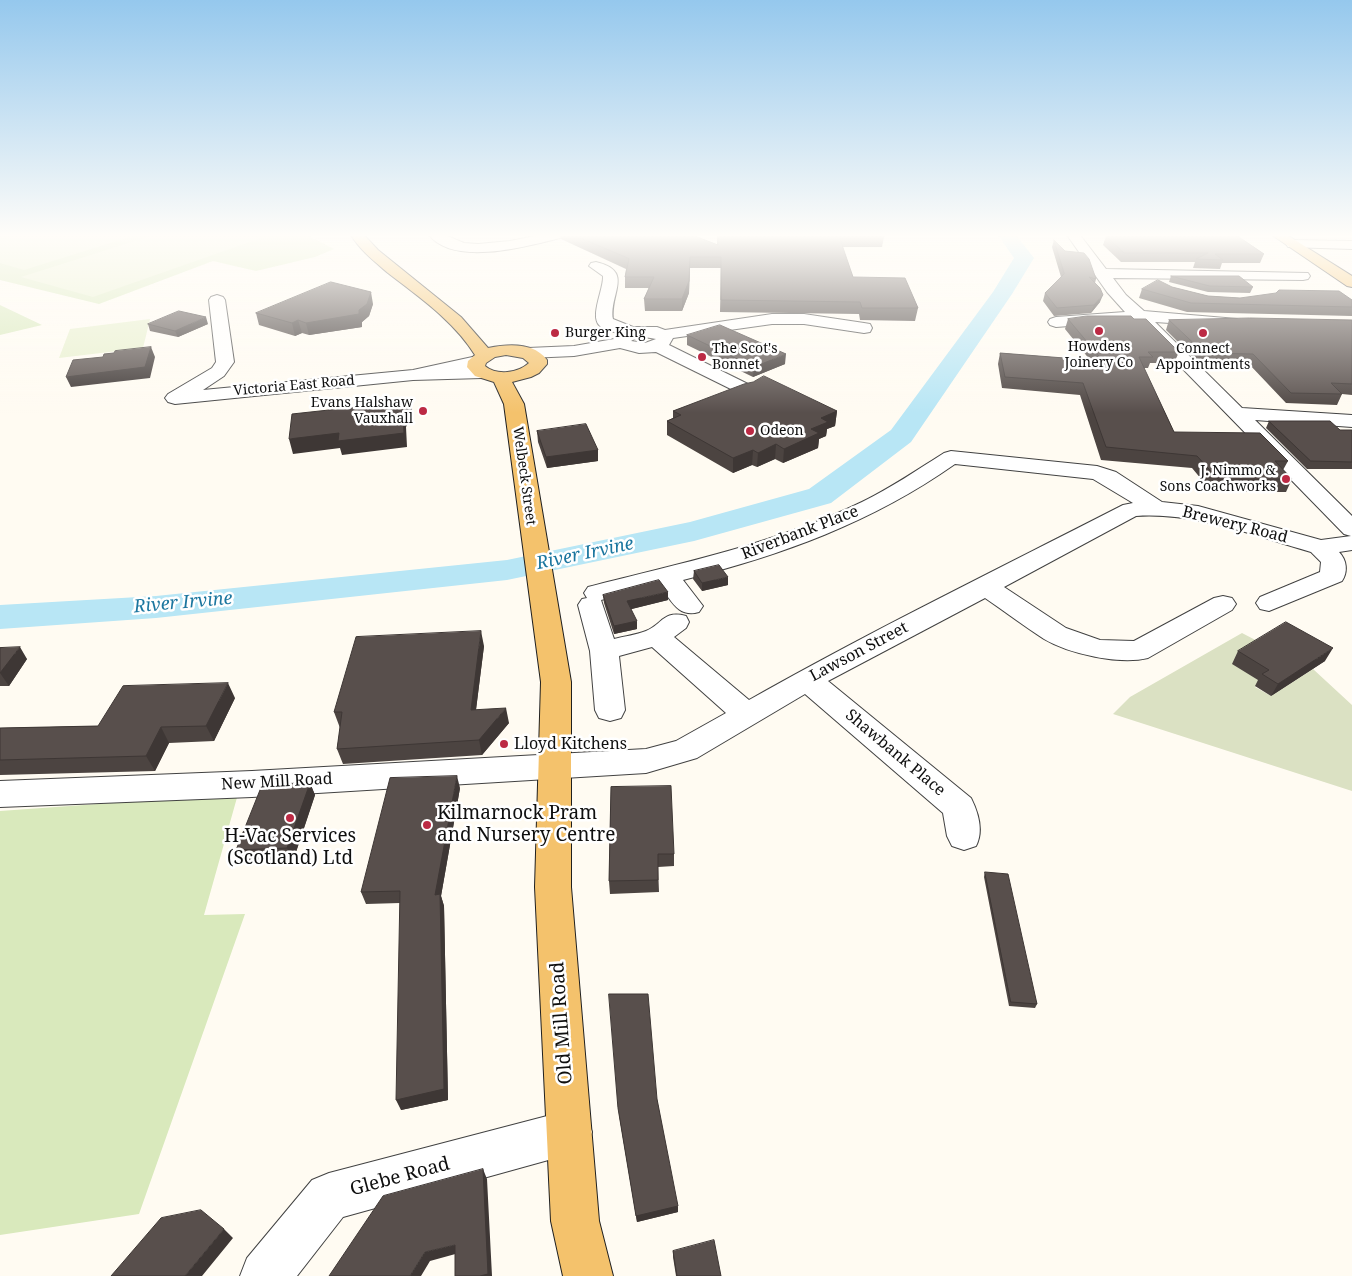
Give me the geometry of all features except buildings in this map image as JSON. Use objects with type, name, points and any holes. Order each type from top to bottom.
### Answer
[{"type":"main road","points":[[423,295],[468,334],[528,359]]},
{"type":"main road","name":"Welbeck Street","points":[[468,334],[485,366],[505,385],[514,404],[556,682],[555,768]]},
{"type":"main road","points":[[498,351],[528,359],[516,375],[485,366],[498,351]]},
{"type":"main road","name":"Welbeck Street","points":[[514,404],[528,359]]},
{"type":"main road","name":"Old Mill Road","points":[[555,768],[553,887],[576,1221],[588,1276]]},
{"type":"street","points":[[607,295],[603,317],[605,322],[626,337]]},
{"type":"street","points":[[1118,295],[1127,307],[1140,316],[1235,413],[1351,541]]},
{"type":"street","name":"Victoria East Road","points":[[217,300],[225,362],[218,372],[175,398],[413,375],[485,366]]},
{"type":"street","points":[[1056,322],[1140,316],[1247,322]]},
{"type":"street","points":[[660,340],[772,319],[804,319],[864,328]]},
{"type":"street","points":[[528,359],[574,351],[651,331],[660,340],[745,390]]},
{"type":"street","points":[[1235,413],[1352,421]]},
{"type":"street","name":"Brewery Road","points":[[951,457],[1097,473],[1108,477],[1156,508],[1198,513],[1320,547],[1351,541]]},
{"type":"street","name":"Riverbank Place","points":[[604,651],[594,599],[717,564],[834,523],[925,478],[951,457]]},
{"type":"street","name":"Lawson Street","points":[[555,768],[646,761],[686,750],[807,680],[1131,510],[1156,508]]},
{"type":"street","points":[[1269,603],[1333,576],[1333,560],[1320,547]]},
{"type":"street","points":[[668,577],[675,622],[747,715]]},
{"type":"street","points":[[985,586],[1056,634],[1096,649],[1138,651],[1223,604]]},
{"type":"street","points":[[610,710],[604,651],[675,622]]},
{"type":"street","name":"Shawbank Place","points":[[807,680],[959,807],[964,836]]},
{"type":"street","name":"New Mill Road","points":[[0,794],[252,784],[555,768]]},
{"type":"street","name":"Glebe Road","points":[[265,1276],[330,1197],[570,1132]]},
{"type":"green space","points":[[60,295],[124,295],[99,304]]},
{"type":"green space","points":[[84,295],[100,295],[93,297]]},
{"type":"green space","points":[[0,305],[42,325],[0,335]]},
{"type":"green space","points":[[150,319],[143,348],[59,358],[70,329]]},
{"type":"green space","points":[[1242,633],[1263,644],[1262,682],[1255,687],[1271,696],[1313,669],[1352,705],[1352,791],[1113,714],[1130,697]]},
{"type":"green space","points":[[238,794],[204,915],[245,914],[139,1214],[0,1235],[0,811]]},
{"type":"waterway","name":"River Irvine","points":[[0,617],[156,607],[507,570],[694,531],[820,496],[901,436],[1002,295]]},
{"type":"place","name":"Howdens Joinery Co","points":[[1099,331]]},
{"type":"place","name":"Burger King","points":[[555,333]]},
{"type":"place","name":"Connect Appointments","points":[[1203,333]]},
{"type":"place","name":"The Scot's Bonnet","points":[[702,357]]},
{"type":"place","name":"Evans Halshaw Vauxhall","points":[[423,411]]},
{"type":"place","name":"Odeon","points":[[750,431]]},
{"type":"place","name":"J. Nimmo & Sons Coachworks","points":[[1286,479]]},
{"type":"place","name":"Lloyd Kitchens","points":[[504,744]]},
{"type":"place","name":"H-Vac Services (Scotland) Ltd","points":[[290,818]]},
{"type":"place","name":"Kilmarnock Pram and Nursery Centre","points":[[427,825]]}]
